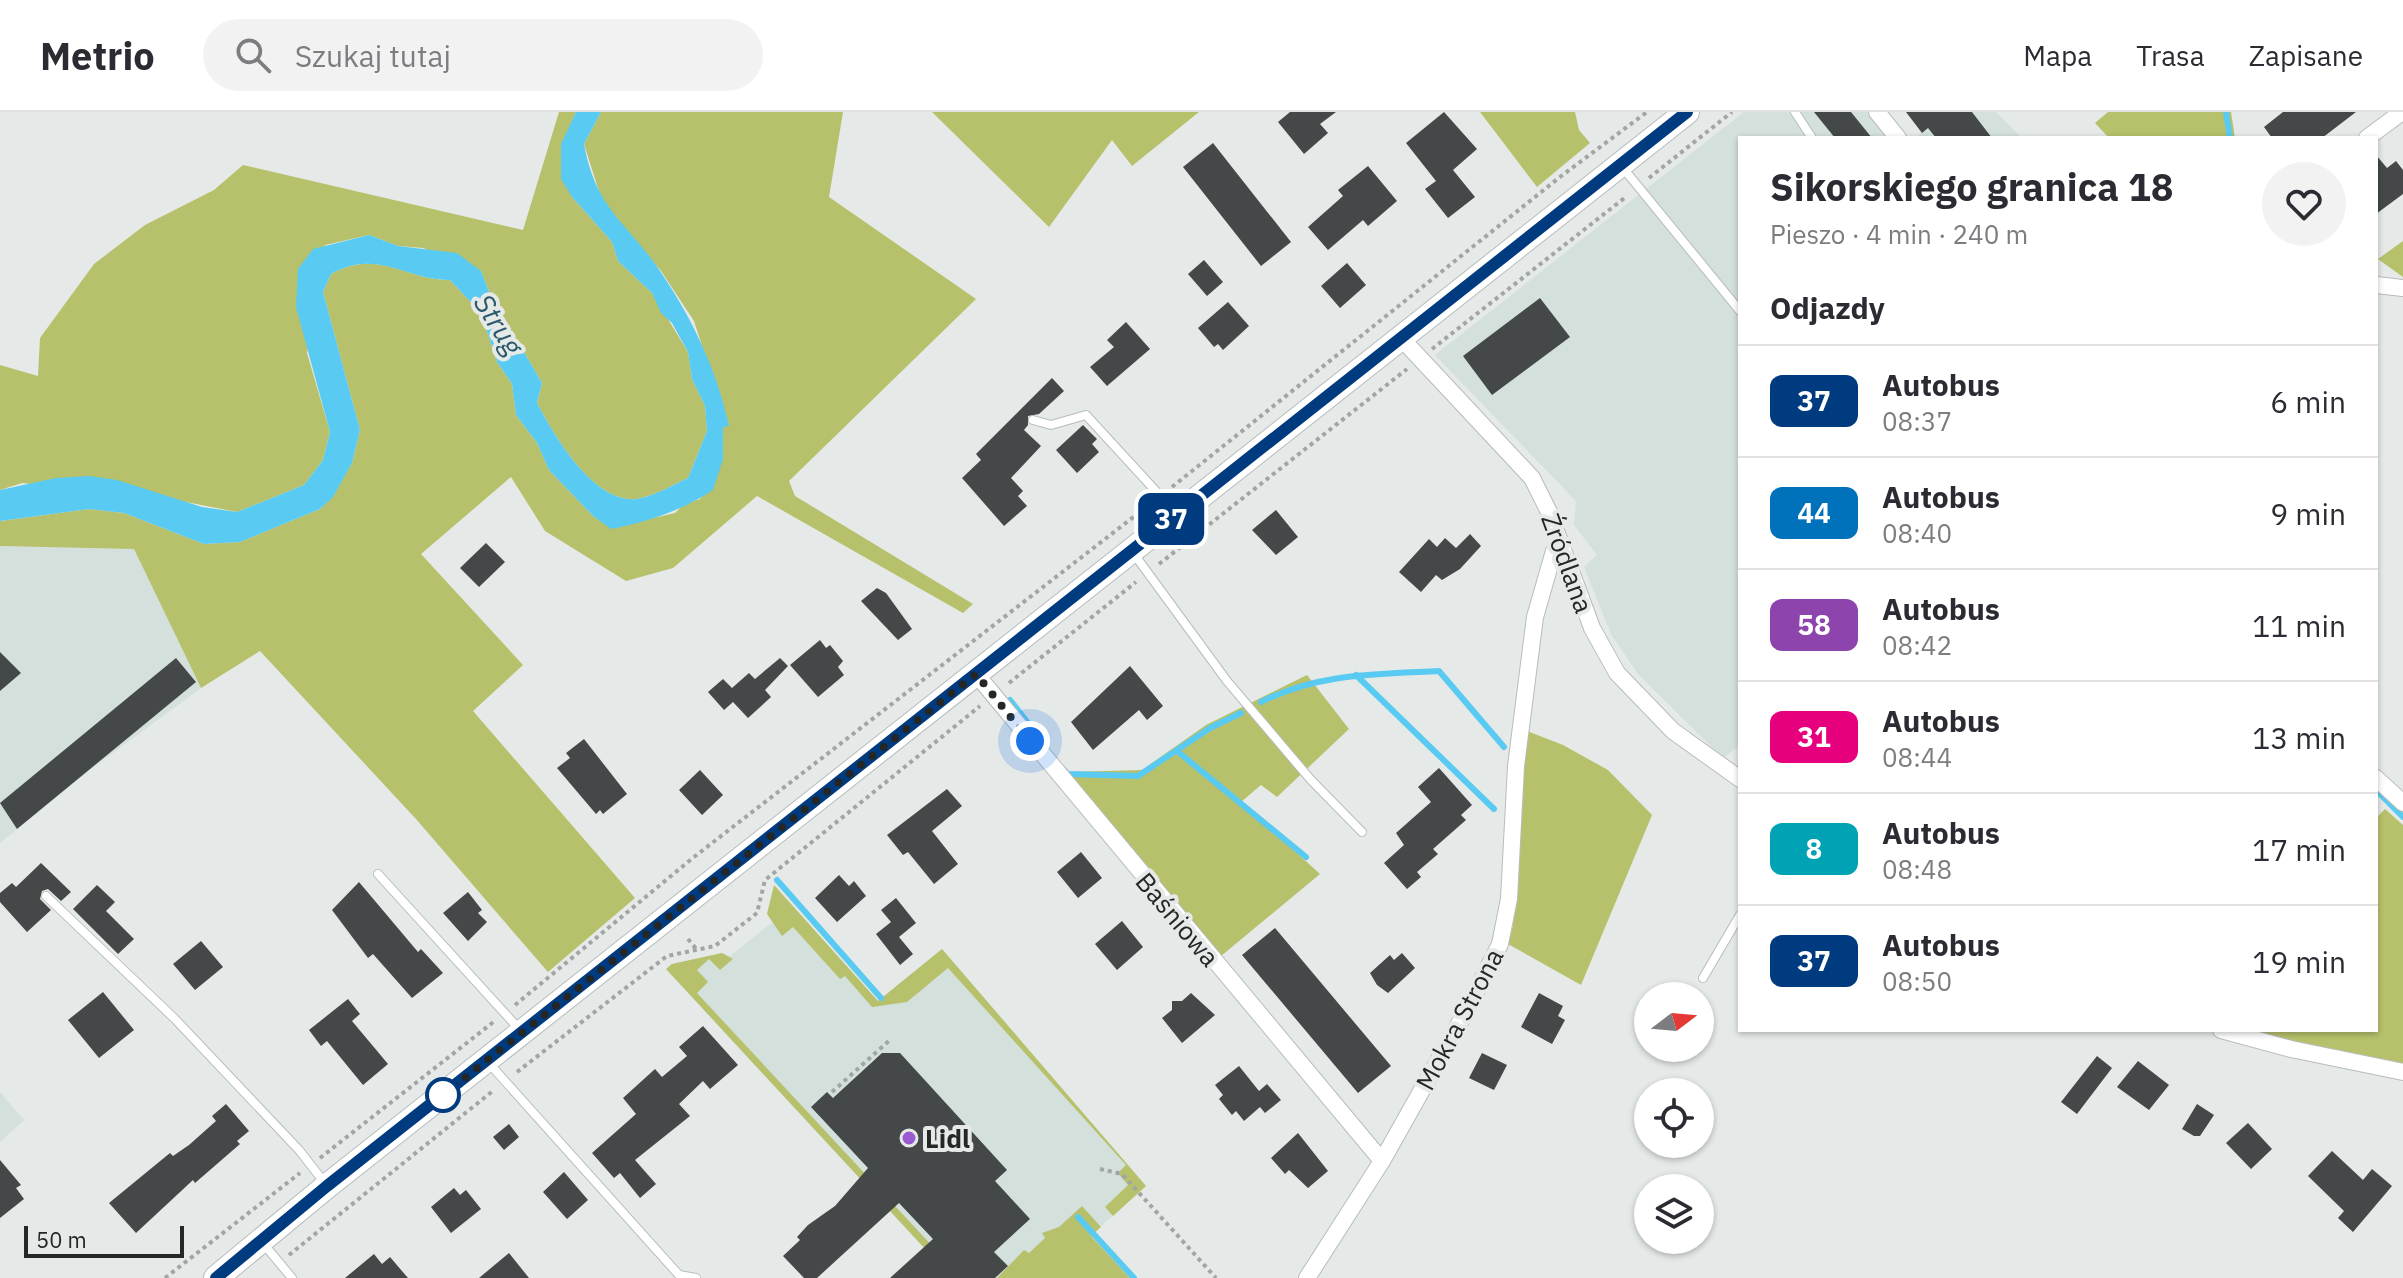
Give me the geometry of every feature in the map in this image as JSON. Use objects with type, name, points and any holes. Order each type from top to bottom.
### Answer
[{"type":"main road","points":[[216,1278],[327,1186],[1687,112]]},
{"type":"street","points":[[1877,112],[1896,136]]},
{"type":"street","points":[[2370,136],[2402,112]]},
{"type":"street","points":[[2378,285],[2403,288]]},
{"type":"street","name":"Źródlana","points":[[1401,338],[1532,478],[1562,546],[1592,628],[1617,673],[1673,731],[1738,778]]},
{"type":"street","name":"Mokra Strona","points":[[1307,1278],[1382,1161],[1468,1008],[1506,924],[1516,766],[1535,617],[1554,551],[1562,546]]},
{"type":"street","name":"Baśniowa","points":[[976,674],[1382,1161]]},
{"type":"street","points":[[2378,780],[2403,803]]},
{"type":"street","points":[[2228,1032],[2291,1049],[2403,1072]]},
{"type":"lane","points":[[1795,112],[1811,136]]},
{"type":"lane","points":[[1620,165],[1738,309]]},
{"type":"lane","points":[[1033,420],[1051,425],[1086,415],[1177,514]]},
{"type":"lane","points":[[1131,551],[1227,681],[1311,780],[1362,832]]},
{"type":"lane","points":[[378,874],[522,1033]]},
{"type":"lane","points":[[46,896],[175,1019],[327,1186]]},
{"type":"lane","points":[[1703,978],[1738,918]]},
{"type":"lane","points":[[487,1060],[679,1275],[696,1278]]},
{"type":"lane","points":[[262,1242],[292,1278]]},
{"type":"path","points":[[165,1278],[1161,496],[1560,177],[1647,112]]},
{"type":"path","points":[[279,1263],[658,962],[667,956],[715,946],[757,913],[765,880],[1732,112]]},
{"type":"path","points":[[688,939],[698,951]]},
{"type":"path","points":[[832,1092],[891,1039]]},
{"type":"path","points":[[1100,1169],[1122,1174],[1216,1278]]},
{"type":"shaded area","points":[[1744,112],[1867,112],[1886,136],[1738,136],[1738,747],[1723,758],[1638,674],[1611,634],[1584,567],[1597,555],[1574,525],[1576,501],[1435,355]]},
{"type":"shaded area","points":[[1948,112],[1996,112],[2020,136],[1918,136]]},
{"type":"shaded area","points":[[0,546],[134,548],[201,688],[87,772],[0,843]]},
{"type":"shaded area","points":[[774,885],[878,1001],[942,949],[1146,1186],[1091,1235],[1028,1278],[952,1278],[666,969],[672,964],[722,953],[730,956],[773,922],[767,914]]},
{"type":"shaded area","points":[[0,1092],[24,1120],[0,1142]]},
{"type":"green space","points":[[559,112],[576,112],[570,126],[572,197],[612,242],[618,261],[652,293],[688,352],[692,379],[705,406],[707,431],[688,478],[636,499],[620,497],[590,479],[564,448],[537,403],[542,383],[490,294],[481,271],[423,248],[398,246],[369,235],[325,245],[307,353],[330,432],[323,460],[304,485],[237,512],[181,501],[22,483],[0,490],[0,365],[38,376],[40,338],[94,264],[145,225],[214,190],[243,165],[523,230]]},
{"type":"green space","points":[[601,112],[843,112],[829,197],[976,299],[789,481],[795,496],[973,604],[963,613],[757,496],[673,568],[626,581],[545,531],[511,477],[421,554],[523,665],[473,711],[635,898],[548,972],[416,819],[260,651],[201,688],[134,549],[0,546],[0,521],[89,509],[124,513],[204,544],[240,542],[320,509],[333,496],[352,463],[360,430],[323,292],[331,274],[363,264],[378,264],[434,279],[450,280],[481,313],[497,362],[512,384],[516,415],[537,443],[549,470],[593,516],[611,528],[675,513],[684,504],[700,499],[723,459],[723,426],[728,426],[694,321],[661,271],[602,201],[584,144]]},
{"type":"green space","points":[[932,112],[1199,112],[1132,166],[1112,140],[1049,227]]},
{"type":"green space","points":[[1480,112],[1575,112],[1579,130],[1590,143],[1537,187]]},
{"type":"green space","points":[[2108,112],[2231,112],[2235,136],[2107,136],[2095,123]]},
{"type":"green space","points":[[2403,241],[2403,277],[2378,259]]},
{"type":"green space","points":[[1307,675],[1349,729],[1277,797],[1261,785],[1241,802],[1320,874],[1221,956],[1068,772],[1142,770],[1206,725]]},
{"type":"green space","points":[[1527,731],[1563,745],[1608,770],[1652,815],[1581,985],[1508,944],[1513,926]]},
{"type":"green space","points":[[2385,809],[2403,825],[2403,1065],[2302,1045],[2259,1032],[2378,1032],[2378,816]]},
{"type":"green space","points":[[774,885],[878,1001],[942,949],[1146,1186],[1113,1216],[1105,1207],[1128,1185],[1118,1173],[1126,1165],[948,968],[907,1002],[872,1007],[845,976],[840,979],[793,927],[782,936],[767,914]]},
{"type":"green space","points":[[722,953],[733,959],[720,970],[709,959],[697,970],[708,982],[697,993],[962,1278],[952,1278],[666,969],[672,964]]},
{"type":"green space","points":[[1082,1206],[1101,1227],[1091,1236],[1130,1278],[997,1278],[1024,1250],[1029,1253],[1045,1238],[1042,1233],[1059,1227]]},
{"type":"water","name":"Strug","points":[[576,112],[601,112],[584,144],[596,185],[673,291],[703,347],[718,386],[729,426],[723,427],[723,459],[713,490],[664,514],[611,529],[593,516],[549,470],[537,443],[516,415],[512,384],[497,362],[481,313],[450,280],[434,279],[377,264],[363,264],[331,274],[323,292],[360,430],[352,463],[333,497],[320,509],[240,542],[204,544],[124,513],[89,509],[0,521],[0,490],[56,478],[89,476],[117,480],[202,507],[237,512],[304,485],[323,460],[330,432],[296,307],[298,269],[313,249],[369,235],[398,246],[457,253],[481,271],[490,294],[542,383],[537,403],[564,448],[590,479],[620,497],[636,499],[688,478],[707,431],[705,406],[692,379],[688,352],[672,323],[661,313],[652,293],[618,261],[612,242],[572,197],[561,179],[561,144]]},
{"type":"building","points":[[1290,112],[1336,112],[1320,124],[1328,133],[1304,154],[1278,122]]},
{"type":"building","points":[[1444,112],[1477,149],[1453,170],[1475,197],[1448,218],[1425,189],[1436,181],[1406,143]]},
{"type":"building","points":[[1814,112],[1851,112],[1870,136],[1833,136]]},
{"type":"building","points":[[1906,112],[1972,112],[1990,136],[1934,136],[1928,128],[1922,133]]},
{"type":"building","points":[[2283,112],[2356,112],[2325,136],[2271,136],[2264,127]]},
{"type":"building","points":[[1213,143],[1291,242],[1261,266],[1183,167]]},
{"type":"building","points":[[2378,157],[2387,168],[2396,161],[2403,170],[2403,194],[2378,213]]},
{"type":"building","points":[[1368,166],[1397,201],[1368,226],[1363,220],[1328,250],[1308,227],[1343,196],[1338,190]]},
{"type":"building","points":[[1204,260],[1223,282],[1207,296],[1188,274]]},
{"type":"building","points":[[1347,263],[1366,285],[1340,308],[1321,286]]},
{"type":"building","points":[[1540,298],[1570,337],[1492,395],[1463,356]]},
{"type":"building","points":[[1228,302],[1249,326],[1223,350],[1218,344],[1214,347],[1198,328]]},
{"type":"building","points":[[1126,322],[1150,349],[1107,386],[1090,367],[1114,347],[1107,340]]},
{"type":"building","points":[[1052,378],[1064,391],[1039,414],[1028,416],[1028,425],[1024,430],[1041,446],[1011,478],[1023,491],[1018,496],[1027,506],[1004,526],[962,478],[981,460],[976,454]]},
{"type":"building","points":[[1083,425],[1097,439],[1092,444],[1099,452],[1077,473],[1056,450]]},
{"type":"building","points":[[1276,510],[1298,537],[1276,555],[1252,530]]},
{"type":"building","points":[[1470,534],[1481,546],[1460,569],[1442,580],[1436,575],[1421,592],[1399,572],[1429,539],[1437,547],[1445,538],[1456,548]]},
{"type":"building","points":[[486,543],[505,562],[479,587],[460,568]]},
{"type":"building","points":[[877,588],[886,593],[912,629],[898,640],[861,601]]},
{"type":"building","points":[[820,640],[826,648],[830,645],[843,661],[838,667],[844,675],[818,697],[790,665]]},
{"type":"building","points":[[0,652],[21,673],[0,691]]},
{"type":"building","points":[[176,658],[196,682],[17,829],[0,803]]},
{"type":"building","points":[[780,658],[788,666],[765,690],[771,697],[748,718],[733,702],[724,710],[708,692],[723,679],[732,688],[749,673],[755,679]]},
{"type":"building","points":[[1130,666],[1163,706],[1147,720],[1139,710],[1093,750],[1071,722]]},
{"type":"building","points":[[584,739],[627,794],[603,814],[600,810],[596,814],[557,768],[570,758],[566,753]]},
{"type":"building","points":[[1439,768],[1472,805],[1461,815],[1466,820],[1433,849],[1438,854],[1417,872],[1421,877],[1407,889],[1384,863],[1404,845],[1396,833],[1431,802],[1418,787]]},
{"type":"building","points":[[700,770],[723,795],[702,815],[679,790]]},
{"type":"building","points":[[947,789],[962,806],[932,831],[958,864],[934,884],[908,852],[903,855],[887,835]]},
{"type":"building","points":[[1081,852],[1102,878],[1078,898],[1057,872]]},
{"type":"building","points":[[41,863],[71,892],[61,901],[48,889],[42,891],[40,899],[51,910],[27,932],[0,902],[0,893],[12,883],[16,887]]},
{"type":"building","points":[[839,875],[849,886],[854,881],[866,896],[837,922],[815,898]]},
{"type":"building","points":[[359,882],[418,952],[421,949],[443,973],[412,998],[373,954],[368,958],[332,910]]},
{"type":"building","points":[[97,885],[115,902],[106,911],[134,939],[118,954],[73,909]]},
{"type":"building","points":[[468,892],[482,910],[478,913],[487,922],[468,941],[443,913]]},
{"type":"building","points":[[896,898],[916,923],[899,937],[913,954],[900,965],[876,934],[891,922],[881,910]]},
{"type":"building","points":[[1122,921],[1143,947],[1117,970],[1095,944]]},
{"type":"building","points":[[1275,928],[1391,1066],[1358,1093],[1242,955]]},
{"type":"building","points":[[201,941],[223,967],[195,990],[173,964]]},
{"type":"building","points":[[1402,953],[1415,968],[1388,993],[1377,985],[1370,973],[1390,955],[1394,960]]},
{"type":"building","points":[[103,992],[134,1030],[99,1058],[68,1020]]},
{"type":"building","points":[[1191,993],[1215,1015],[1182,1043],[1162,1018],[1172,1010],[1172,1001],[1182,1001]]},
{"type":"building","points":[[1539,993],[1563,1006],[1558,1016],[1565,1020],[1552,1044],[1521,1027]]},
{"type":"building","points":[[348,999],[360,1014],[352,1021],[388,1064],[363,1085],[327,1041],[321,1046],[309,1030]]},
{"type":"building","points":[[703,1026],[738,1065],[710,1089],[703,1081],[679,1104],[690,1116],[635,1160],[656,1184],[640,1198],[620,1173],[614,1178],[592,1153],[636,1114],[623,1098],[655,1069],[662,1077],[687,1056],[679,1047]]},
{"type":"building","name":"Lidl","points":[[882,1053],[900,1053],[1007,1170],[995,1181],[1030,1219],[994,1252],[1008,1266],[995,1278],[890,1278],[933,1239],[899,1203],[817,1278],[804,1278],[783,1256],[800,1240],[797,1237],[808,1225],[835,1206],[868,1168],[811,1107],[827,1092],[833,1098]]},
{"type":"building","points":[[1482,1053],[1507,1065],[1494,1090],[1469,1078]]},
{"type":"building","points":[[2097,1056],[2112,1068],[2077,1114],[2061,1102]]},
{"type":"building","points":[[2138,1061],[2169,1085],[2149,1110],[2117,1087]]},
{"type":"building","points":[[1239,1066],[1259,1091],[1267,1084],[1281,1100],[1265,1113],[1260,1107],[1244,1121],[1236,1111],[1232,1115],[1219,1099],[1223,1095],[1215,1085]]},
{"type":"building","points":[[226,1104],[249,1131],[237,1141],[240,1144],[195,1183],[193,1180],[136,1233],[109,1203],[170,1153],[173,1156],[189,1145],[216,1121],[212,1116]]},
{"type":"building","points":[[2197,1104],[2214,1115],[2200,1136],[2194,1136],[2182,1129]]},
{"type":"building","points":[[2248,1123],[2272,1149],[2251,1169],[2226,1143]]},
{"type":"building","points":[[509,1124],[519,1137],[504,1150],[493,1137]]},
{"type":"building","points":[[1298,1133],[1328,1171],[1308,1188],[1289,1170],[1285,1174],[1271,1158]]},
{"type":"building","points":[[2332,1151],[2363,1180],[2372,1169],[2392,1186],[2353,1232],[2338,1218],[2344,1211],[2308,1176]]},
{"type":"building","points":[[0,1160],[21,1185],[16,1188],[24,1199],[0,1218]]},
{"type":"building","points":[[564,1172],[588,1200],[567,1219],[543,1192]]},
{"type":"building","points":[[454,1188],[460,1195],[466,1190],[481,1209],[451,1233],[431,1207]]},
{"type":"building","points":[[509,1253],[529,1278],[479,1278]]},
{"type":"building","points":[[374,1254],[382,1264],[390,1257],[408,1278],[345,1278]]},
{"type":"waterway","points":[[2226,112],[2230,136]]},
{"type":"waterway","points":[[1261,702],[1282,692],[1326,680],[1370,674],[1439,671],[1504,747]]},
{"type":"waterway","points":[[1356,675],[1494,809]]},
{"type":"waterway","points":[[1010,700],[1043,742]]},
{"type":"waterway","points":[[1064,770],[1068,774],[1138,776],[1210,728],[1241,713]]},
{"type":"waterway","points":[[1177,751],[1306,857]]},
{"type":"waterway","points":[[2378,792],[2403,817]]},
{"type":"waterway","points":[[777,880],[881,998]]},
{"type":"waterway","points":[[1078,1217],[1134,1278]]},
{"type":"bus line","name":"37","points":[[216,1278],[327,1186],[1687,112]]},
{"type":"place","name":"Lidl","points":[[909,1138]]},
{"type":"route","points":[[443,1095],[976,674],[1030,741]]}]
